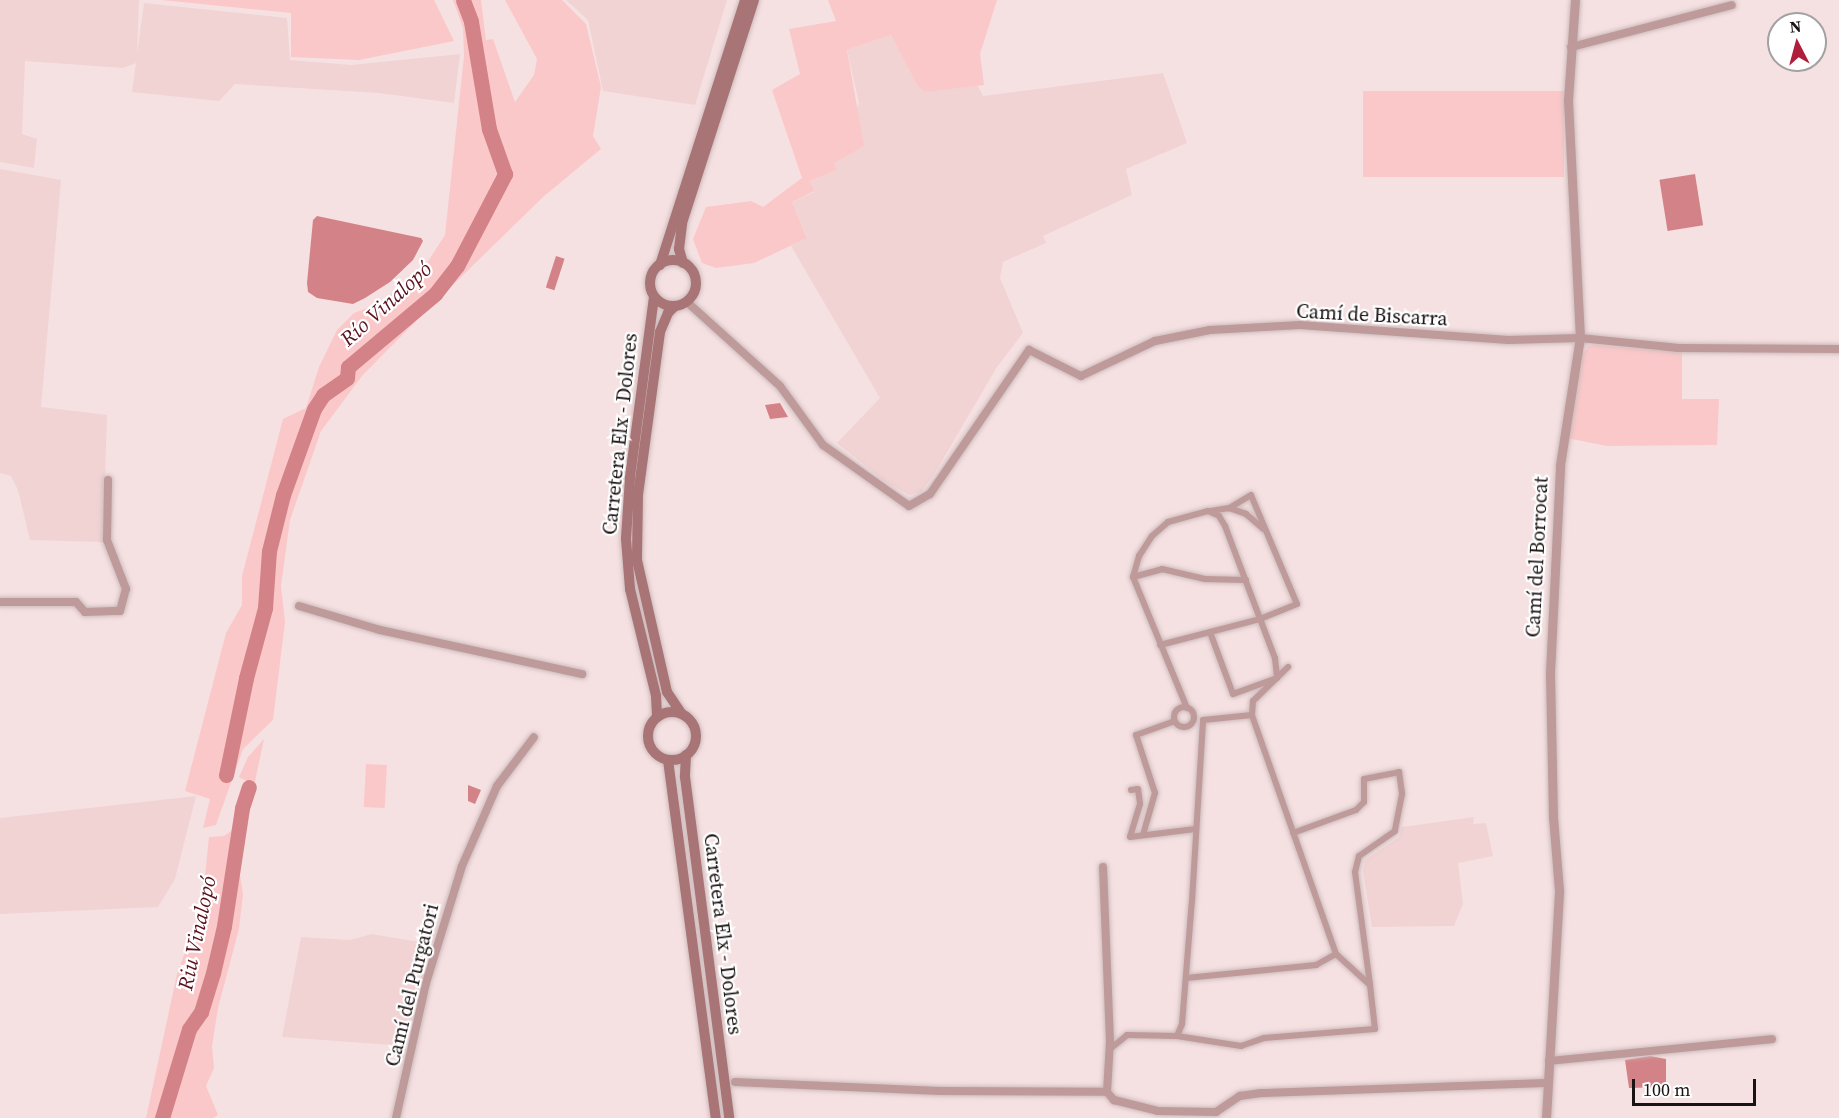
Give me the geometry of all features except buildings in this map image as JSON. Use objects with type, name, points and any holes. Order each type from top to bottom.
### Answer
[{"type":"main road","points":[[745,0],[660,265],[650,283],[654,297],[664,304],[675,306],[687,302],[695,291],[696,278],[683,263],[679,249],[682,223],[754,0]]},
{"type":"main road","points":[[660,265],[669,261],[683,263]]},
{"type":"main road","name":"Carretera Elx - Dolores","points":[[654,297],[630,478],[626,539],[630,589],[656,696],[657,717]]},
{"type":"main road","name":"Carretera Elx - Dolores","points":[[675,306],[668,313],[660,332],[638,494],[637,551],[641,592],[659,663],[667,692],[681,713]]},
{"type":"main road","points":[[666,712],[681,713],[696,731],[694,745],[686,755],[668,760],[656,754],[648,741],[648,728],[657,717],[666,712]]},
{"type":"main road","name":"Carretera Elx - Dolores","points":[[686,755],[685,777],[729,1118]]},
{"type":"main road","name":"Carretera Elx - Dolores","points":[[668,760],[717,1118]]},
{"type":"street","name":"Camí del Borrocat","points":[[1546,1118],[1559,890],[1553,817],[1550,673],[1560,465],[1580,338],[1568,100],[1575,0]]},
{"type":"street","points":[[1571,47],[1732,5]]},
{"type":"street","name":"Camí de Biscarra","points":[[687,302],[780,386],[823,445],[909,506],[930,494],[1029,350],[1081,376],[1155,341],[1210,330],[1300,325],[1508,340],[1580,338],[1678,348],[1839,349]]},
{"type":"street","points":[[0,602],[76,602],[86,612],[120,611],[126,589],[107,540],[108,480]]},
{"type":"street","points":[[1160,645],[1260,619],[1297,604],[1251,495],[1229,508],[1168,522],[1145,546],[1133,577],[1160,645],[1187,708],[1192,711],[1194,721]]},
{"type":"street","points":[[1229,508],[1246,514],[1267,534]]},
{"type":"street","points":[[1208,511],[1219,516],[1225,526],[1275,658],[1277,678]]},
{"type":"street","points":[[1133,577],[1162,569],[1205,579],[1246,580]]},
{"type":"street","points":[[299,606],[380,630],[582,674]]},
{"type":"street","points":[[1210,632],[1233,694],[1277,678]]},
{"type":"street","points":[[1288,667],[1253,701],[1252,715],[1336,954],[1370,985]]},
{"type":"street","points":[[1175,722],[1175,712],[1187,708]]},
{"type":"street","points":[[1143,836],[1155,793],[1136,735],[1175,722],[1186,727],[1194,721],[1252,715]]},
{"type":"street","points":[[1177,1036],[1186,978],[1203,720]]},
{"type":"street","name":"Camí del Purgatori","points":[[396,1118],[426,983],[462,866],[497,786],[534,737]]},
{"type":"street","points":[[1110,1043],[1127,1035],[1177,1036],[1241,1046],[1264,1038],[1375,1029],[1355,872],[1359,856],[1395,831],[1402,795],[1399,772],[1364,779],[1364,802],[1356,810],[1293,832]]},
{"type":"street","points":[[1131,790],[1138,789],[1140,804],[1130,837],[1196,829]]},
{"type":"street","points":[[1103,867],[1110,1043],[1107,1092],[1114,1100],[1158,1112],[1216,1112],[1240,1096],[1261,1093],[1548,1083]]},
{"type":"street","points":[[1186,978],[1316,964],[1336,954]]},
{"type":"street","points":[[1549,1061],[1772,1039]]},
{"type":"street","points":[[735,1082],[893,1089],[1107,1092]]},
{"type":"shaded area","points":[[0,0],[139,0],[137,54],[144,3],[287,18],[290,60],[351,65],[460,54],[454,103],[379,93],[235,84],[219,101],[132,92],[136,63],[123,68],[25,61],[22,134],[37,139],[34,168],[0,162]]},
{"type":"shaded area","points":[[161,0],[434,0],[454,41],[359,60],[291,57],[291,13]]},
{"type":"shaded area","points":[[453,0],[481,0],[486,40],[493,39],[515,102],[534,75],[537,59],[505,0],[562,0],[586,24],[601,87],[593,136],[601,149],[543,197],[415,322],[362,376],[321,431],[290,520],[281,586],[285,622],[273,720],[243,749],[216,825],[203,828],[210,799],[185,791],[226,633],[242,605],[242,576],[283,419],[306,408],[319,367],[337,330],[354,313],[381,303],[423,269],[445,235],[464,56],[463,28]]},
{"type":"shaded area","points":[[566,0],[727,0],[695,105],[603,91],[588,20]]},
{"type":"shaded area","points":[[828,0],[997,0],[980,54],[984,85],[925,92],[917,85],[891,35],[847,50],[864,146],[834,163],[837,170],[810,181],[814,191],[792,202],[807,238],[754,263],[716,268],[702,263],[693,239],[706,207],[751,201],[763,207],[802,178],[772,90],[800,74],[789,29],[836,21]]},
{"type":"shaded area","points":[[891,35],[917,85],[978,86],[983,96],[1163,73],[1187,143],[1126,169],[1132,195],[1043,236],[1046,243],[1003,262],[1000,278],[1023,333],[997,367],[933,476],[921,492],[909,495],[886,482],[837,443],[880,398],[791,246],[807,237],[792,202],[814,192],[810,181],[837,170],[833,163],[859,103],[847,50]]},
{"type":"shaded area","points":[[1363,91],[1564,91],[1564,177],[1363,177]]},
{"type":"shaded area","points":[[0,169],[61,180],[41,407],[107,415],[103,542],[30,540],[18,490],[11,476],[0,473]]},
{"type":"shaded area","points":[[1695,174],[1703,225],[1668,231],[1659,180]]},
{"type":"shaded area","points":[[317,216],[421,238],[423,241],[413,260],[390,282],[365,298],[353,304],[317,298],[308,292],[307,283],[313,220]]},
{"type":"shaded area","points":[[556,256],[565,259],[554,290],[546,287]]},
{"type":"shaded area","points":[[1588,346],[1682,352],[1682,399],[1719,399],[1717,445],[1607,446],[1567,438],[1582,356]]},
{"type":"shaded area","points":[[780,403],[788,417],[770,419],[765,405]]},
{"type":"shaded area","points":[[264,739],[238,862],[243,894],[239,929],[218,1008],[212,1046],[214,1068],[206,1086],[218,1115],[213,1118],[146,1118],[177,974],[202,905],[209,837],[224,836],[231,831],[248,782],[239,777],[248,757]]},
{"type":"shaded area","points":[[366,764],[387,765],[385,808],[364,807]]},
{"type":"shaded area","points":[[468,785],[481,790],[475,804],[468,801]]},
{"type":"shaded area","points":[[196,796],[175,879],[158,907],[0,914],[0,818]]},
{"type":"shaded area","points":[[1474,817],[1473,824],[1486,823],[1493,856],[1458,863],[1463,904],[1454,926],[1372,927],[1363,871],[1365,860],[1399,837],[1402,827]]},
{"type":"shaded area","points":[[372,934],[425,943],[405,1046],[282,1037],[301,937],[350,940]]},
{"type":"shaded area","points":[[1650,1056],[1666,1059],[1666,1087],[1629,1088],[1625,1060]]},
{"type":"waterway","name":"Río Vinalopó","points":[[226,775],[246,678],[265,608],[269,551],[283,495],[314,409],[323,395],[347,378],[348,367],[435,294],[457,266],[505,174],[489,129],[471,21],[463,0]]},
{"type":"waterway","name":"Riu Vinalopó","points":[[162,1118],[189,1029],[201,1012],[213,973],[224,926],[242,808],[249,787]]}]
